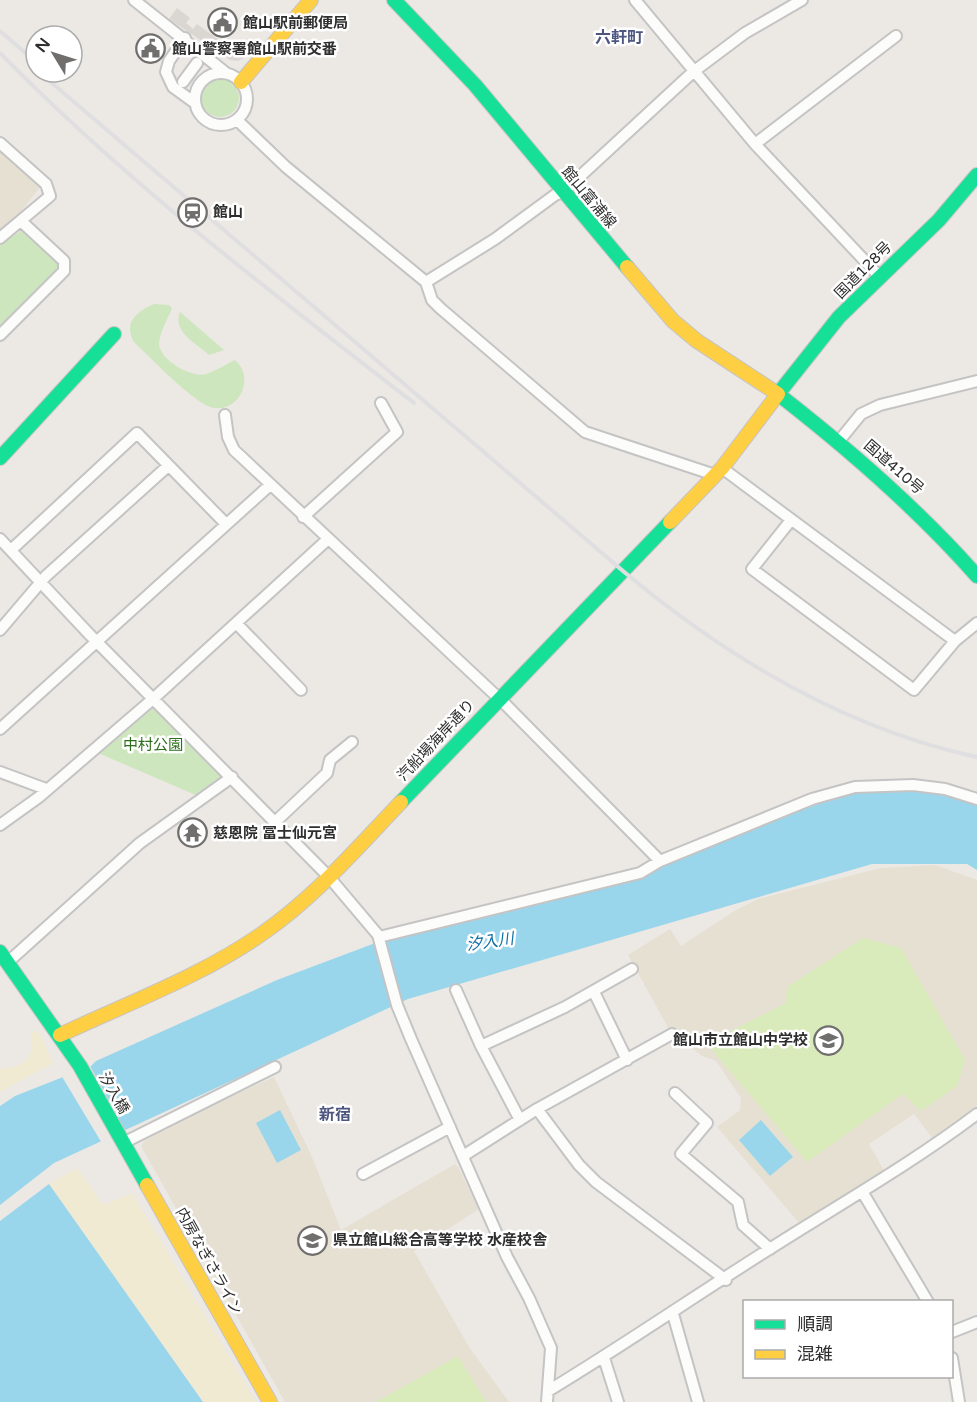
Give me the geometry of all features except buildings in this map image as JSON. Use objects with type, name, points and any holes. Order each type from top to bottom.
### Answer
[{"type":"main road","points":[[241,82],[311,0]]},
{"type":"main road","name":"館山富浦線","points":[[394,0],[475,86],[673,321],[697,341],[778,394]]},
{"type":"main road","name":"国道128号","points":[[778,394],[839,317],[939,220],[977,175]]},
{"type":"main road","points":[[0,458],[114,334]]},
{"type":"main road","name":"国道410号","points":[[778,394],[839,441],[909,501],[977,576]]},
{"type":"main road","name":"汽船場海岸通り","points":[[60,1035],[229,955],[265,932],[329,877],[718,472],[778,394]]},
{"type":"main road","name":"汐入橋","points":[[4,957],[80,1066],[121,1139]]},
{"type":"main road","name":"内房なぎさライン","points":[[121,1139],[270,1402]]},
{"type":"street","points":[[134,0],[185,38],[226,73],[241,82],[246,89],[247,102],[237,120],[221,126],[209,123],[199,115],[195,94],[201,81],[212,74],[226,73]]},
{"type":"street","points":[[635,0],[755,144],[879,276]]},
{"type":"street","points":[[426,282],[495,239],[555,195],[563,192],[693,72],[745,33],[802,0]]},
{"type":"street","points":[[755,144],[896,36]]},
{"type":"street","points":[[185,38],[169,61],[166,72],[173,87],[195,103]]},
{"type":"street","points":[[183,82],[197,63]]},
{"type":"street","points":[[237,120],[286,167],[426,282],[432,300],[440,308],[585,432],[718,472],[791,520],[954,640]]},
{"type":"street","points":[[0,143],[46,184],[50,196],[22,222],[0,238]]},
{"type":"street","points":[[0,335],[64,272],[64,261],[22,222]]},
{"type":"street","points":[[839,441],[861,414],[880,405],[977,381]]},
{"type":"street","points":[[303,517],[397,432],[381,403]]},
{"type":"street","points":[[225,415],[228,437],[234,450],[498,699],[660,861]]},
{"type":"street","points":[[10,550],[137,433],[226,524]]},
{"type":"street","points":[[0,630],[41,582],[168,466]]},
{"type":"street","points":[[0,729],[270,485]]},
{"type":"street","points":[[791,520],[752,569],[914,690],[954,640],[977,623]]},
{"type":"street","points":[[0,539],[329,877],[380,939],[397,1005],[507,1257],[529,1298],[551,1348],[547,1397]]},
{"type":"street","points":[[0,825],[154,698],[327,540]]},
{"type":"street","points":[[237,624],[301,690]]},
{"type":"street","points":[[275,822],[327,773],[330,760],[352,742]]},
{"type":"street","points":[[0,772],[46,789]]},
{"type":"street","points":[[4,957],[140,843],[232,777]]},
{"type":"street","points":[[380,939],[640,873],[660,861],[793,807],[855,787],[913,785],[945,789],[977,799]]},
{"type":"street","points":[[481,1046],[594,992],[632,969]]},
{"type":"street","points":[[456,990],[481,1046],[520,1120]]},
{"type":"street","points":[[594,992],[627,1060]]},
{"type":"street","points":[[463,1156],[537,1109],[672,1034]]},
{"type":"street","points":[[121,1139],[275,1067]]},
{"type":"street","points":[[675,1093],[707,1124],[681,1154],[738,1202],[743,1225],[770,1249]]},
{"type":"street","points":[[537,1109],[579,1165],[596,1182],[726,1280]]},
{"type":"street","points":[[547,1397],[770,1249],[863,1193],[977,1114]]},
{"type":"street","points":[[363,1174],[450,1127]]},
{"type":"street","points":[[863,1193],[927,1300]]},
{"type":"street","points":[[673,1314],[698,1402]]},
{"type":"street","points":[[953,1331],[977,1322]]},
{"type":"street","points":[[604,1358],[618,1402]]},
{"type":"street","points":[[953,1369],[959,1402]]},
{"type":"shaded area","points":[[177,8],[190,18],[186,23],[193,29],[197,24],[244,58],[238,61],[230,60],[169,19]]},
{"type":"shaded area","points":[[0,149],[42,185],[13,221],[0,230]]},
{"type":"shaded area","name":"館山市立館山中学校","points":[[935,865],[977,880],[977,1109],[933,1139],[914,1114],[869,1144],[886,1174],[800,1224],[717,1127],[740,1110],[741,1098],[716,1061],[702,1056],[670,1031],[628,955],[670,929],[681,946],[736,910],[758,899],[881,868]]},
{"type":"shaded area","name":"県立館山総合高等学校 水産校舎","points":[[274,1077],[312,1157],[341,1230],[455,1164],[458,1167],[479,1209],[414,1251],[469,1347],[509,1402],[285,1402],[141,1146],[145,1140],[208,1107]]},
{"type":"green space","points":[[220,79],[227,80],[233,85],[238,91],[238,105],[233,111],[227,116],[220,117],[213,116],[207,111],[202,105],[201,98],[202,91],[207,85],[213,80]]},
{"type":"green space","points":[[22,230],[60,264],[60,268],[0,329],[0,245]]},
{"type":"green space","points":[[154,304],[169,305],[172,308],[159,343],[164,356],[170,361],[185,370],[200,375],[210,373],[235,360],[241,367],[244,375],[242,392],[231,405],[214,408],[196,399],[134,342],[130,329],[133,319]]},
{"type":"green space","points":[[180,312],[224,350],[209,355],[192,341],[179,325]]},
{"type":"green space","name":"中村公園","points":[[152,709],[158,710],[225,777],[198,796],[98,753]]},
{"type":"green space","points":[[863,938],[901,948],[965,1060],[957,1086],[921,1111],[903,1094],[807,1162],[713,1051],[709,1042],[786,1003],[787,987]]},
{"type":"green space","points":[[458,1356],[486,1402],[376,1402]]},
{"type":"sand","points":[[39,1031],[53,1063],[0,1092],[0,1069],[16,1066],[27,1060],[32,1048],[31,1032]]},
{"type":"sand","points":[[77,1168],[103,1205],[132,1193],[256,1402],[203,1402],[49,1184]]},
{"type":"water","name":"汐入川","points":[[871,790],[921,791],[977,803],[977,870],[967,864],[872,864],[408,999],[54,1163],[0,1205],[0,1106],[15,1096],[91,1066],[96,1061],[277,980],[386,939],[650,874],[689,854],[782,817],[835,799]]},
{"type":"water","points":[[280,1110],[301,1150],[277,1163],[256,1123]]},
{"type":"water","points":[[761,1120],[793,1157],[770,1176],[739,1140]]},
{"type":"water","points":[[49,1184],[203,1402],[0,1402],[0,1221]]},
{"type":"pier","points":[[89,1064],[126,1132],[103,1145],[61,1075]]},
{"type":"railway","points":[[0,31],[24,52]]},
{"type":"railway","points":[[0,53],[98,147],[201,235],[414,403]]},
{"type":"railway","points":[[53,84],[662,603],[745,660],[834,709],[880,728],[977,757]]},
{"type":"traffic: fast","points":[[394,0],[475,85],[627,267]]},
{"type":"traffic: fast","points":[[977,175],[939,220],[839,317],[778,394],[882,481],[931,527],[977,576]]},
{"type":"traffic: fast","points":[[0,458],[114,334]]},
{"type":"traffic: fast","points":[[401,802],[670,522]]},
{"type":"traffic: fast","points":[[0,952],[80,1066],[147,1185]]},
{"type":"traffic: slow","points":[[241,82],[311,0]]},
{"type":"traffic: slow","points":[[627,267],[673,321],[697,341],[778,394],[722,468],[670,522]]},
{"type":"traffic: slow","points":[[60,1035],[190,976],[263,933],[318,888],[401,802]]},
{"type":"traffic: slow","points":[[147,1185],[270,1402]]},
{"type":"place","name":"館山駅前郵便局","points":[[222,23]]},
{"type":"place","name":"館山警察署館山駅前交番","points":[[151,49]]},
{"type":"place","name":"館山","points":[[192,212]]},
{"type":"place","name":"慈恩院 冨士仙元宮","points":[[192,833]]},
{"type":"place","name":"館山市立館山中学校","points":[[829,1040]]},
{"type":"place","name":"県立館山総合高等学校 水産校舎","points":[[312,1240]]},
{"type":"district","name":"六軒町","points":[[619,38]]},
{"type":"district","name":"新宿","points":[[335,1115]]}]
